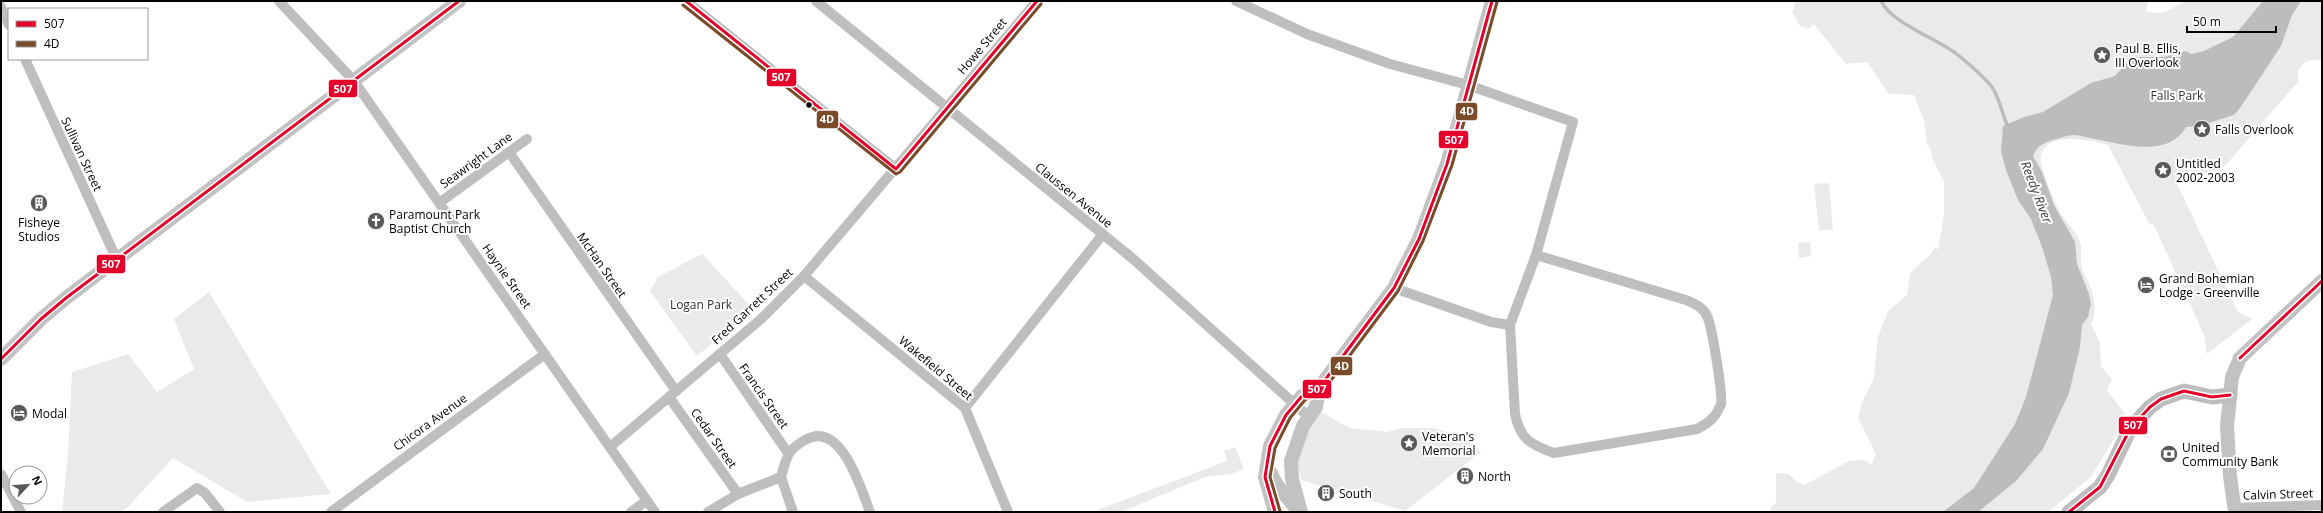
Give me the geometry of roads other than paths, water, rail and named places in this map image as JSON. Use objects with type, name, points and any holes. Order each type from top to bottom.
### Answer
[{"type":"main road","points":[[2069,512],[2100,487],[2108,476],[2130,429],[2150,407],[2161,399],[2184,391],[2212,397],[2230,395]]},
{"type":"street","name":"Haynie Street","points":[[279,1],[354,81],[610,447]]},
{"type":"street","points":[[1,359],[41,319],[459,1]]},
{"type":"street","points":[[686,1],[896,169]]},
{"type":"street","name":"Claussen Avenue","points":[[816,1],[1132,258],[1309,417]]},
{"type":"street","name":"Howe Street","points":[[946,108],[1038,1]]},
{"type":"street","points":[[1236,1],[1307,34],[1390,64],[1468,86],[1573,122],[1536,255],[1510,325],[1515,414],[1517,427],[1524,437],[1536,447],[1554,453],[1697,429],[1710,423],[1722,402],[1712,328],[1707,316],[1700,306],[1686,300],[1536,255]]},
{"type":"street","points":[[1300,512],[1292,479],[1291,461],[1296,443],[1309,417],[1316,407],[1319,388],[1394,288],[1419,239],[1447,164],[1492,1]]},
{"type":"street","points":[[1,7],[8,23]]},
{"type":"street","name":"Sullivan Street","points":[[25,60],[117,260]]},
{"type":"street","name":"Fred Garrett Street","points":[[610,447],[761,319],[804,276],[946,108]]},
{"type":"street","name":"Seawright Lane","points":[[439,203],[527,139]]},
{"type":"street","name":"McHan Street","points":[[509,152],[673,394]]},
{"type":"street","points":[[965,408],[1103,234]]},
{"type":"street","name":"Wakefield Street","points":[[804,276],[965,408],[1008,512]]},
{"type":"street","points":[[2234,510],[2228,452],[2232,377],[2240,358],[2322,281]]},
{"type":"street","points":[[1394,288],[1492,322],[1510,325]]},
{"type":"street","name":"Chicora Avenue","points":[[331,512],[545,354]]},
{"type":"street","name":"Francis Street","points":[[720,354],[788,453]]},
{"type":"street","points":[[1275,512],[1265,477],[1266,463],[1270,446],[1278,428],[1302,396],[1319,388]]},
{"type":"street","name":"Cedar Street","points":[[673,394],[738,494]]},
{"type":"street","points":[[792,512],[781,477],[788,453],[792,448],[810,437],[821,436],[832,441],[843,450],[850,462],[870,512]]},
{"type":"street","points":[[610,447],[655,512]]},
{"type":"street","points":[[1266,463],[1278,485],[1300,512]]},
{"type":"street","points":[[1,474],[21,512]]},
{"type":"street","points":[[708,512],[738,494],[781,477]]},
{"type":"street","points":[[163,512],[198,488],[205,493],[220,512]]},
{"type":"street","points":[[631,512],[646,501]]},
{"type":"street","name":"Calvin Street","points":[[2234,510],[2322,505]]},
{"type":"water","name":"Reedy River","points":[[2263,1],[2301,1],[2292,15],[2281,46],[2234,115],[2199,126],[2186,127],[2178,137],[2167,143],[2155,146],[2142,147],[2074,135],[2046,142],[2038,147],[2033,156],[2042,172],[2054,205],[2075,242],[2077,264],[2089,294],[2091,304],[2088,317],[2082,325],[2080,347],[2069,393],[2043,449],[2016,481],[1978,512],[1943,512],[1974,488],[2015,424],[2026,397],[2053,295],[2051,277],[2042,247],[2031,219],[2018,200],[2006,170],[2001,151],[2003,126],[2024,117],[2043,112],[2091,83],[2115,76],[2128,61],[2140,57],[2165,57],[2186,51],[2191,54],[2204,51],[2233,37]]},
{"type":"waterway","points":[[1881,1],[1895,17],[1916,31],[1950,49],[1967,62],[1992,87],[2008,127]]},
{"type":"place","name":"Paul B. Ellis, III Overlook","points":[[2102,55]]},
{"type":"place","name":"Falls Overlook","points":[[2202,129]]},
{"type":"place","name":"Untitled 2002-2003","points":[[2163,170]]},
{"type":"place","name":"Fisheye Studios","points":[[39,203]]},
{"type":"place","name":"Paramount Park Baptist Church","points":[[376,221]]},
{"type":"place","name":"Grand Bohemian Lodge - Greenville","points":[[2146,285]]},
{"type":"place","name":"Modal","points":[[19,413]]},
{"type":"place","name":"Veteran's Memorial","points":[[1409,443]]},
{"type":"place","name":"United Community Bank","points":[[2169,454]]},
{"type":"place","name":"North","points":[[1465,476]]},
{"type":"place","name":"South","points":[[1326,493]]},
{"type":"park label","name":"Falls Park","points":[[2177,95]]},
{"type":"park label","name":"Logan Park","points":[[701,304]]}]
